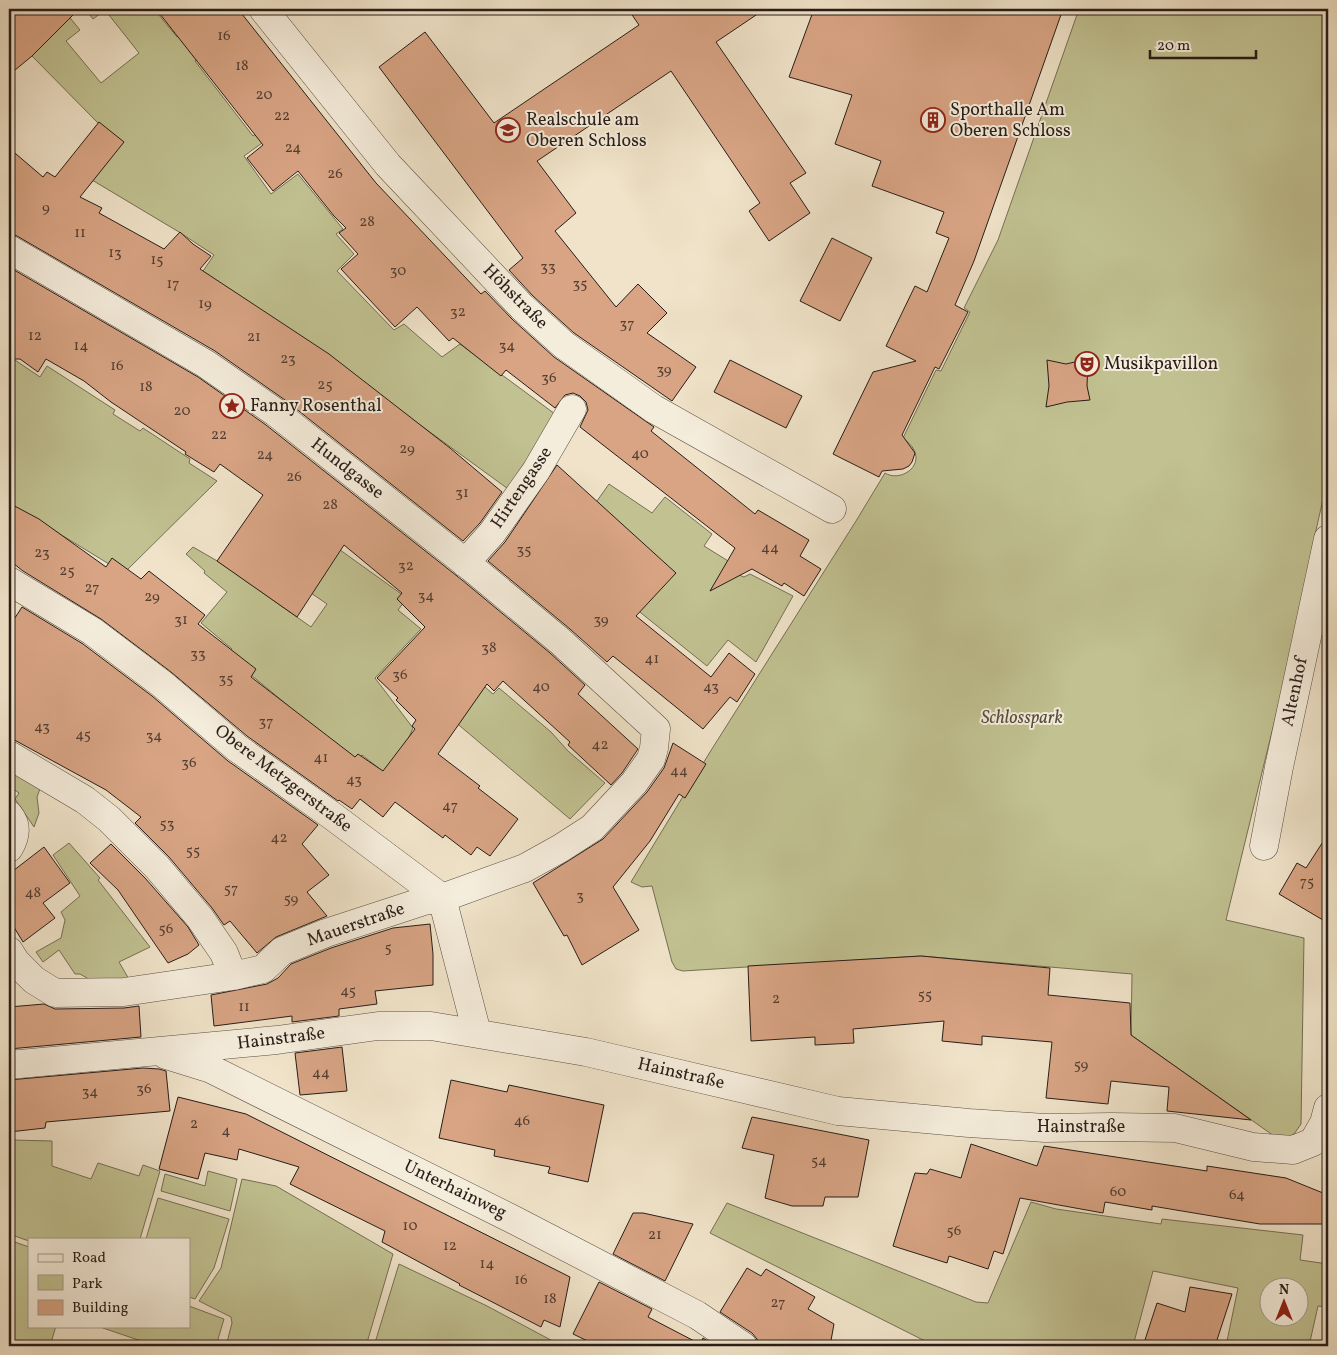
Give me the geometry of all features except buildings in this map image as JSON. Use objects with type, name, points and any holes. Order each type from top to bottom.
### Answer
[{"type":"street","name":"Höhstraße","points":[[263,9],[388,165],[522,307],[564,345],[654,409],[832,509]]},
{"type":"street","name":"Hundgasse","points":[[9,249],[206,364],[275,412],[560,641],[656,729]]},
{"type":"street","name":"Hirtengasse","points":[[465,563],[492,533],[536,471],[572,409]]},
{"type":"street","name":"Altenhof","points":[[1264,846],[1278,767],[1328,539]]},
{"type":"street","name":"Obere Metzgerstraße","points":[[9,581],[92,631],[162,684],[238,748],[331,814],[442,898]]},
{"type":"street","name":"Mauerstraße","points":[[9,951],[16,962],[34,980],[55,993],[124,992],[233,976],[263,968],[282,951],[326,933],[424,901],[442,898],[525,868],[584,833],[592,828],[634,783],[651,759],[656,729]]},
{"type":"street","points":[[9,754],[85,800],[109,819],[144,853],[200,918],[224,953],[233,976]]},
{"type":"street","points":[[9,815],[14,822],[15,829],[9,848]]},
{"type":"street","points":[[442,898],[477,1033]]},
{"type":"street","name":"Hainstraße","points":[[9,1065],[277,1040],[378,1026],[431,1026],[586,1052],[838,1111],[969,1123],[1045,1128],[1176,1128],[1254,1147],[1293,1150],[1313,1142],[1324,1122],[1328,1108]]},
{"type":"street","name":"Unterhainweg","points":[[158,1052],[211,1069],[516,1221],[697,1315],[743,1346]]},
{"type":"green space","points":[[85,9],[154,9],[177,37],[184,32],[198,58],[195,61],[253,136],[262,129],[269,138],[244,156],[271,194],[298,174],[343,229],[336,234],[354,254],[337,271],[394,330],[404,324],[442,357],[460,344],[555,414],[515,494],[324,355],[201,274],[214,255],[92,180],[122,142],[97,122],[32,56],[66,13],[80,30],[66,41],[101,83],[139,53],[105,10],[93,19]]},
{"type":"green space","name":"Schlosspark","points":[[1079,9],[1328,9],[1328,477],[1312,548],[1316,551],[1226,920],[1304,938],[1301,1124],[1294,1134],[1284,1139],[1274,1136],[1131,1035],[1132,974],[921,956],[683,971],[676,969],[672,962],[652,886],[642,887],[631,882],[885,473],[897,476],[908,472],[912,468],[916,457],[914,450],[903,438],[936,370],[941,371],[970,312],[964,308],[998,240]]},
{"type":"green space","points":[[9,356],[40,377],[47,366],[115,410],[113,414],[140,431],[143,428],[190,459],[189,463],[217,481],[126,571],[109,564],[9,503]]},
{"type":"green space","points":[[609,484],[652,513],[665,497],[712,534],[704,546],[733,564],[739,575],[744,577],[750,574],[793,596],[756,662],[728,640],[707,666],[590,572],[578,528]]},
{"type":"green space","points":[[322,537],[407,598],[398,610],[421,629],[375,678],[413,728],[405,746],[385,773],[362,755],[356,762],[227,655],[232,649],[201,623],[227,592],[204,573],[205,571],[186,554],[193,547],[219,562],[311,627],[327,604],[292,580]]},
{"type":"green space","points":[[444,651],[493,694],[499,688],[551,732],[568,751],[605,783],[570,819],[434,704]]},
{"type":"green space","points":[[9,761],[41,786],[37,797],[39,813],[34,827],[15,799],[19,793],[9,786]]},
{"type":"green space","points":[[69,843],[100,878],[98,880],[150,947],[119,962],[130,981],[94,982],[80,974],[75,974],[59,950],[43,962],[36,952],[61,938],[65,920],[61,912],[80,896],[53,855]]},
{"type":"green space","points":[[12,1140],[52,1141],[52,1166],[91,1179],[98,1163],[139,1176],[143,1165],[160,1171],[140,1238],[28,1238],[28,1241],[9,1234],[9,1148],[11,1148]]},
{"type":"green space","points":[[208,1171],[237,1179],[230,1211],[161,1191],[165,1174],[205,1186]]},
{"type":"green space","points":[[242,1179],[276,1186],[393,1254],[366,1346],[226,1346],[232,1323],[231,1317],[199,1301],[221,1268]]},
{"type":"green space","points":[[158,1198],[229,1219],[214,1268],[195,1299],[190,1297],[190,1238],[146,1238]]},
{"type":"green space","points":[[1031,1202],[1056,1209],[1161,1224],[1162,1219],[1303,1235],[1300,1260],[1328,1264],[1328,1307],[1318,1306],[1309,1346],[1226,1346],[1238,1288],[1153,1271],[1133,1346],[935,1346],[710,1233],[727,1203],[976,1302],[988,1303]]},
{"type":"green space","points":[[9,1240],[28,1247],[28,1328],[55,1328],[50,1346],[32,1346],[9,1338]]},
{"type":"green space","points":[[399,1264],[487,1306],[562,1346],[374,1346]]},
{"type":"green space","points":[[190,1306],[224,1319],[216,1346],[156,1346],[103,1328],[190,1328]]},
{"type":"place","name":"Sporthalle Am Oberen Schloss","points":[[933,120]]},
{"type":"place","name":"Realschule am Oberen Schloss","points":[[508,130]]},
{"type":"place","name":"Musikpavillon","points":[[1087,364]]},
{"type":"place","name":"Fanny Rosenthal","points":[[232,406]]}]
